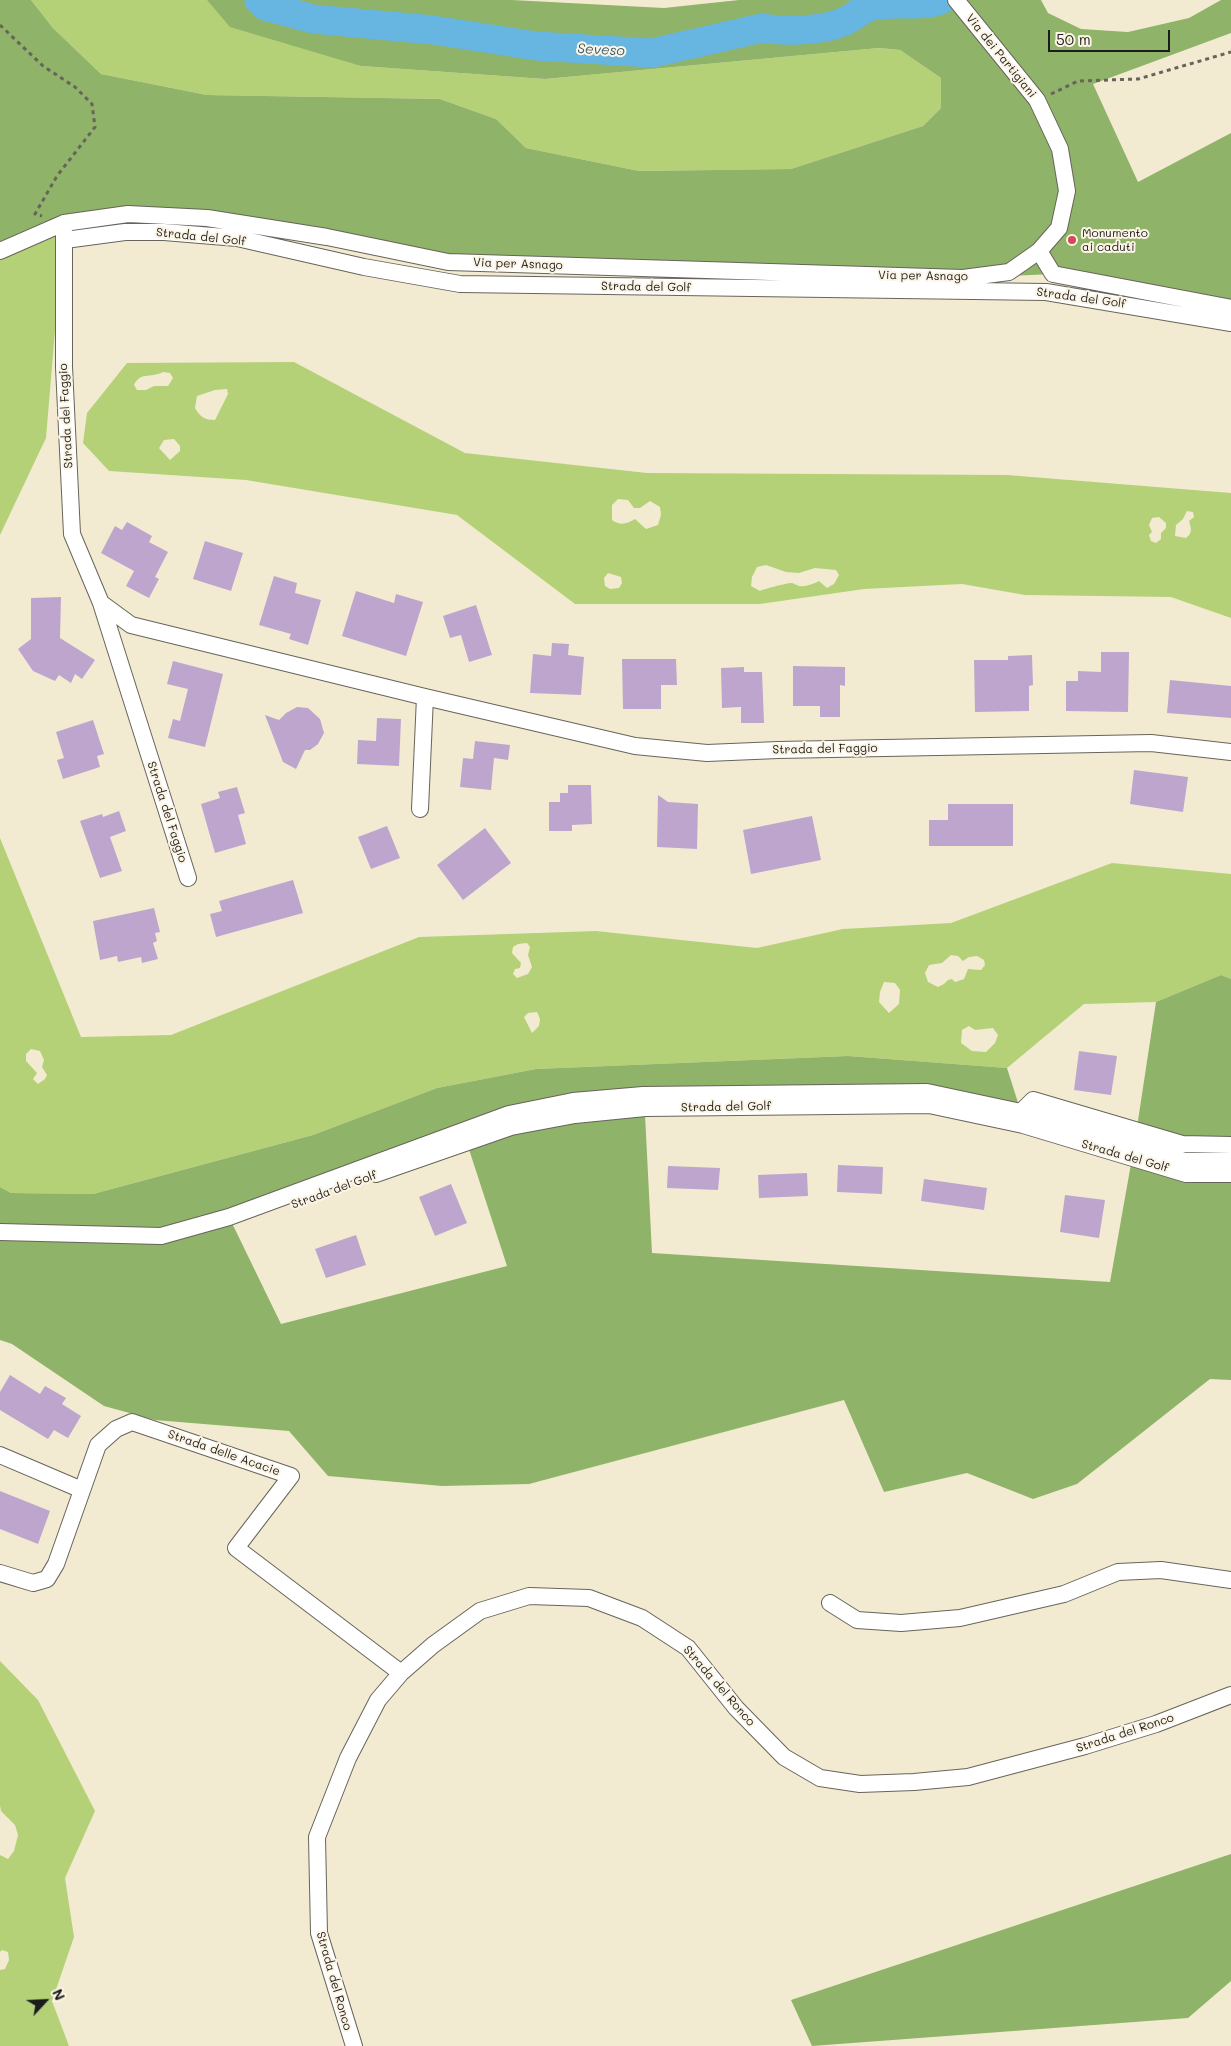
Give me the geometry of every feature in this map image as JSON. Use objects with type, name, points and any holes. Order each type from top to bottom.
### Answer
[{"type":"street","name":"Via dei Partigiani","points":[[956,0],[1037,100],[1060,149],[1067,191],[1059,228],[1039,251]]},
{"type":"street","name":"Via per Asnago","points":[[0,250],[64,223],[128,214],[207,218],[328,237],[448,262],[963,278],[1010,272],[1039,251]]},
{"type":"street","name":"Strada del Faggio","points":[[64,223],[64,367],[72,534],[101,603],[188,878]]},
{"type":"street","name":"Strada del Golf","points":[[65,240],[125,232],[164,232],[237,238],[364,267],[460,284],[1046,292],[1231,323]]},
{"type":"street","name":"Strada del Golf","points":[[1039,251],[1053,274],[1231,308]]},
{"type":"street","name":"Strada del Faggio","points":[[101,603],[131,625],[635,746],[707,753],[788,749],[1151,744],[1231,752]]},
{"type":"street","points":[[420,810],[425,697]]},
{"type":"street","name":"Strada del Golf","points":[[0,1232],[162,1236],[229,1217],[510,1114],[573,1101],[643,1095],[927,1092],[1021,1112],[1184,1161],[1231,1161]]},
{"type":"street","name":"Strada del Golf","points":[[1021,1112],[1033,1100],[1182,1144],[1231,1145]]},
{"type":"street","name":"Strada del Golf","points":[[229,1217],[268,1215],[330,1190],[511,1127],[575,1114],[645,1108],[929,1105],[1023,1125],[1186,1174],[1231,1174]]},
{"type":"street","name":"Strada delle Acacie","points":[[0,1573],[33,1583],[46,1579],[56,1564],[98,1445],[116,1429],[132,1422],[291,1476],[236,1548],[401,1673]]},
{"type":"street","points":[[0,1454],[82,1490]]},
{"type":"street","points":[[830,1603],[858,1620],[901,1623],[960,1618],[1054,1596],[1118,1572],[1162,1570],[1231,1580]]},
{"type":"street","name":"Strada del Ronco","points":[[354,2046],[319,1933],[317,1837],[348,1758],[378,1700],[401,1673],[433,1645],[480,1611],[529,1596],[589,1598],[642,1618],[688,1648],[736,1708],[784,1757],[820,1778],[860,1784],[914,1782],[968,1776],[1085,1746],[1147,1727],[1231,1695]]},
{"type":"path","points":[[0,25],[43,66],[76,86],[92,104],[95,127],[57,176],[35,214],[64,223]]},
{"type":"path","points":[[1037,100],[1078,81],[1138,79],[1231,52]]},
{"type":"green space","points":[[0,0],[31,0],[53,28],[101,74],[207,95],[440,99],[496,119],[526,148],[639,171],[791,169],[923,126],[941,108],[941,78],[900,50],[879,48],[545,79],[361,66],[230,27],[207,0],[512,0],[664,8],[739,0],[1041,0],[1048,13],[1081,29],[1128,32],[1189,18],[1221,0],[1231,0],[1231,33],[1093,84],[1138,182],[1231,133],[1231,308],[1053,274],[963,278],[448,262],[207,218],[64,223],[0,251]]},
{"type":"green space","points":[[31,0],[207,0],[361,66],[545,79],[879,48],[900,50],[941,78],[941,108],[923,126],[791,169],[639,171],[526,148],[496,119],[440,99],[207,95],[101,74],[53,28]]},
{"type":"green space","points":[[64,223],[46,438],[0,535],[0,251]]},
{"type":"green space","points":[[294,362],[465,453],[647,473],[1007,475],[1231,493],[1231,618],[1171,597],[1025,595],[962,584],[864,589],[760,604],[575,604],[457,515],[246,480],[109,471],[83,443],[87,413],[127,363]],"holes":[[[163,372],[170,373],[173,378],[168,386],[154,386],[146,390],[137,390],[134,385],[143,377]],[[227,389],[228,394],[215,420],[203,417],[197,411],[195,408],[197,396],[215,390]],[[174,439],[180,446],[180,451],[170,460],[159,448],[164,440]],[[618,499],[628,500],[634,508],[640,508],[650,501],[660,507],[661,515],[658,525],[646,529],[635,519],[624,524],[612,520],[612,505]],[[1187,511],[1193,512],[1194,517],[1189,521],[1191,532],[1186,538],[1175,536],[1176,525],[1183,519]],[[1159,517],[1166,523],[1166,528],[1161,533],[1161,539],[1156,543],[1151,541],[1149,535],[1152,532],[1149,525],[1152,518]],[[766,565],[786,572],[799,573],[815,568],[836,570],[839,575],[834,584],[827,588],[819,581],[804,586],[789,583],[760,591],[751,586],[752,577],[757,567]],[[608,573],[621,577],[622,583],[619,588],[610,589],[605,586],[604,578]]]},
{"type":"green space","points":[[0,838],[81,1037],[171,1035],[419,937],[596,931],[757,948],[843,929],[951,923],[1112,863],[1231,874],[1231,979],[1221,975],[1156,1002],[1084,1004],[1007,1068],[848,1056],[536,1069],[437,1088],[313,1135],[93,1194],[11,1193],[0,1187]],"holes":[[[527,943],[530,947],[528,955],[532,967],[528,974],[517,978],[513,974],[515,969],[520,968],[521,963],[512,953],[513,947],[518,944]],[[951,955],[958,956],[963,961],[969,957],[977,956],[984,960],[985,965],[981,970],[968,969],[964,979],[955,982],[952,979],[948,980],[938,987],[928,982],[925,973],[929,965],[942,963]],[[884,982],[895,983],[900,990],[899,1004],[889,1013],[879,1002]],[[537,1012],[540,1019],[539,1026],[532,1033],[524,1017],[528,1013]],[[969,1026],[975,1030],[993,1028],[998,1035],[995,1043],[986,1052],[972,1051],[961,1043],[962,1030]],[[31,1049],[40,1051],[44,1060],[42,1067],[47,1075],[45,1079],[38,1084],[33,1079],[37,1073],[26,1061],[26,1054]]]},
{"type":"green space","points":[[1221,975],[1231,979],[1231,1380],[1210,1379],[1077,1484],[1033,1499],[967,1473],[884,1492],[844,1400],[529,1484],[442,1486],[328,1476],[289,1431],[155,1420],[104,1406],[12,1344],[0,1340],[0,1187],[11,1193],[93,1194],[313,1135],[437,1088],[536,1069],[848,1056],[1007,1068],[1021,1112],[644,1095],[652,1253],[1110,1282],[1134,1147],[1156,1002]],"holes":[[[463,1131],[507,1266],[281,1324],[229,1217]]]},
{"type":"green space","points":[[0,1661],[38,1700],[95,1811],[65,1878],[74,1937],[52,2001],[69,2046],[0,2046],[0,1970],[5,1969],[9,1960],[8,1952],[2,1950],[0,1952],[0,1855],[8,1859],[14,1851],[18,1835],[15,1825],[1,1811],[0,1805]]},
{"type":"green space","points":[[1231,1854],[1231,1981],[1188,2018],[812,2046],[791,2000]]},
{"type":"building","points":[[127,522],[152,536],[149,542],[168,552],[155,577],[159,579],[149,598],[126,586],[134,571],[101,553],[115,526],[122,530]]},
{"type":"building","points":[[205,541],[243,553],[231,591],[193,579]]},
{"type":"building","points":[[274,576],[297,583],[295,593],[321,600],[308,645],[289,639],[291,634],[259,625]]},
{"type":"building","points":[[356,591],[394,603],[396,594],[423,602],[406,656],[342,636]]},
{"type":"building","points":[[61,597],[60,638],[95,660],[82,679],[75,674],[71,683],[59,675],[55,681],[33,671],[18,649],[31,639],[31,598]]},
{"type":"building","points":[[476,605],[492,655],[469,662],[461,635],[450,638],[443,616]]},
{"type":"building","points":[[552,643],[569,644],[568,655],[584,657],[581,695],[530,693],[533,654],[551,656]]},
{"type":"building","points":[[1101,652],[1129,652],[1128,712],[1066,711],[1066,681],[1078,681],[1078,671],[1101,672]]},
{"type":"building","points":[[1032,655],[1033,685],[1029,686],[1029,711],[975,712],[974,660],[1008,660],[1008,656]]},
{"type":"building","points":[[622,659],[676,659],[677,685],[661,685],[661,709],[623,709]]},
{"type":"building","points":[[173,661],[223,674],[205,747],[168,738],[173,719],[180,721],[188,689],[167,684]]},
{"type":"building","points":[[793,666],[845,667],[845,686],[840,685],[840,717],[820,717],[820,706],[793,706]]},
{"type":"building","points":[[744,667],[744,672],[762,672],[764,723],[741,723],[741,707],[722,708],[721,668]]},
{"type":"building","points":[[1170,680],[1231,686],[1231,718],[1167,713]]},
{"type":"building","points":[[297,707],[308,708],[320,719],[324,733],[318,744],[310,750],[305,750],[296,769],[283,762],[265,715],[279,720],[286,713]]},
{"type":"building","points":[[377,718],[401,719],[399,766],[357,764],[358,740],[376,741]]},
{"type":"building","points":[[93,720],[104,754],[97,756],[100,767],[63,779],[57,760],[64,758],[56,732]]},
{"type":"building","points":[[475,741],[510,745],[508,760],[494,758],[491,790],[460,787],[463,758],[473,759]]},
{"type":"building","points":[[1134,770],[1188,777],[1183,812],[1130,804]]},
{"type":"building","points":[[568,785],[591,785],[592,824],[572,825],[572,831],[549,831],[549,802],[560,802],[560,793],[568,793]]},
{"type":"building","points":[[237,787],[245,813],[238,815],[246,844],[215,853],[201,804],[220,798],[218,792]]},
{"type":"building","points":[[658,795],[668,802],[698,804],[697,849],[657,847]]},
{"type":"building","points":[[948,804],[1013,804],[1013,846],[929,846],[929,820],[948,820]]},
{"type":"building","points":[[119,811],[126,831],[110,837],[122,871],[100,878],[80,821],[102,814],[103,817]]},
{"type":"building","points":[[812,816],[821,860],[751,874],[743,830]]},
{"type":"building","points":[[387,826],[400,858],[371,869],[358,837]]},
{"type":"building","points":[[485,828],[511,863],[463,900],[437,865]]},
{"type":"building","points":[[293,880],[303,913],[216,937],[210,914],[222,911],[219,901]]},
{"type":"building","points":[[154,908],[160,932],[155,933],[157,941],[153,943],[158,959],[142,963],[141,957],[118,962],[117,956],[100,960],[93,921]]},
{"type":"building","points":[[1079,1051],[1117,1056],[1111,1095],[1074,1090]]},
{"type":"building","points":[[838,1165],[883,1167],[882,1194],[837,1192]]},
{"type":"building","points":[[668,1166],[720,1168],[718,1190],[667,1188]]},
{"type":"building","points":[[807,1173],[808,1196],[759,1198],[758,1175]]},
{"type":"building","points":[[924,1179],[987,1188],[984,1210],[921,1201]]},
{"type":"building","points":[[451,1184],[467,1223],[435,1236],[419,1197]]},
{"type":"building","points":[[1065,1195],[1105,1200],[1099,1238],[1060,1232]]},
{"type":"building","points":[[356,1235],[366,1265],[326,1278],[315,1249]]},
{"type":"building","points":[[10,1375],[40,1394],[45,1386],[66,1398],[62,1404],[81,1416],[68,1438],[54,1430],[48,1439],[0,1410],[0,1392]]},
{"type":"building","points":[[0,1491],[50,1511],[38,1544],[0,1529]]},
{"type":"waterway","name":"Seveso","points":[[259,0],[265,6],[313,19],[433,30],[536,46],[652,53],[762,28],[792,30],[826,27],[845,21],[872,6],[923,4],[941,0]]},
{"type":"place","name":"Monumento ai caduti","points":[[1072,240]]}]
